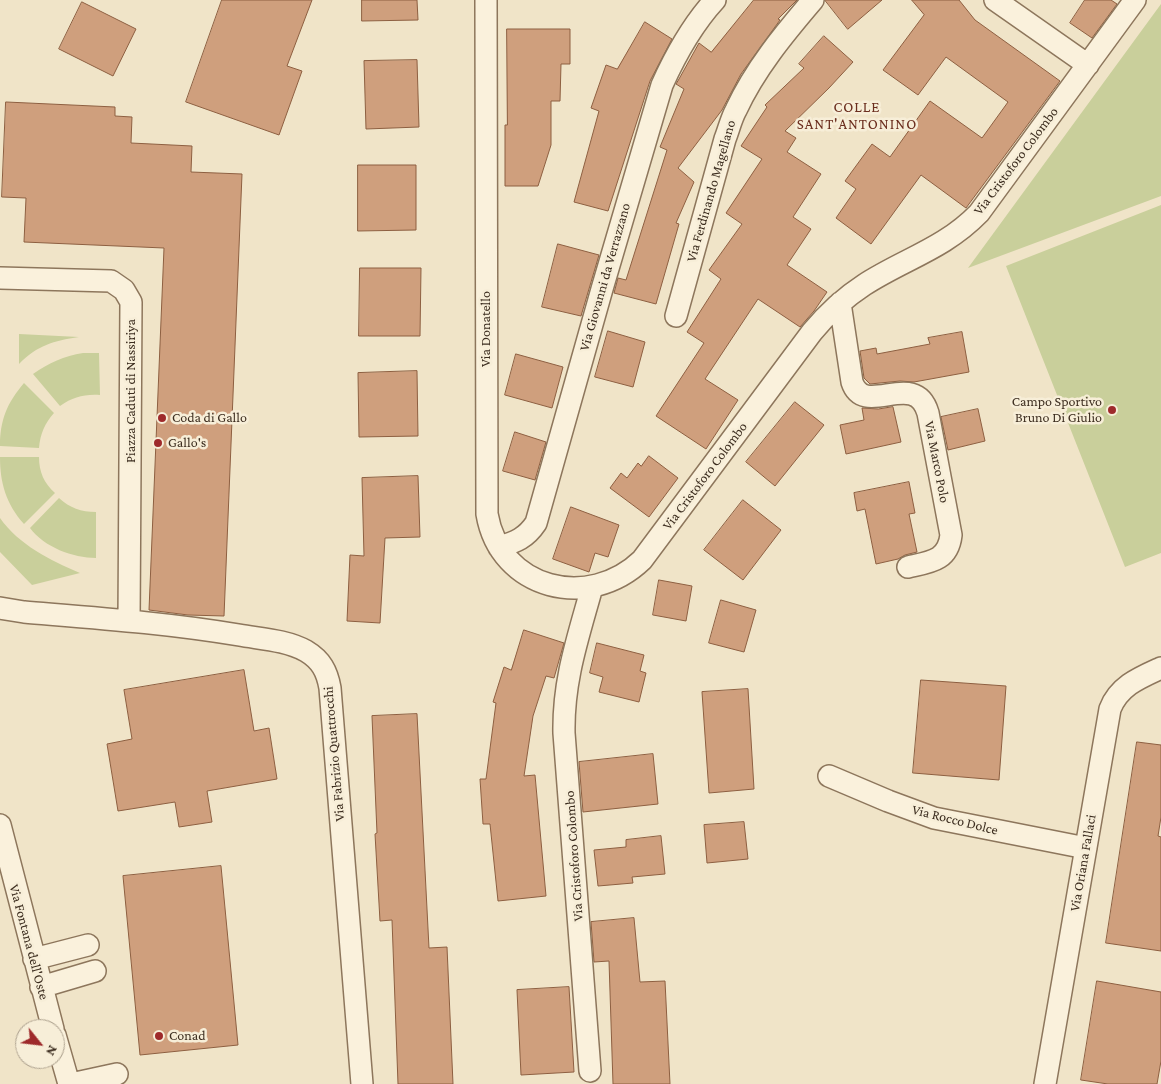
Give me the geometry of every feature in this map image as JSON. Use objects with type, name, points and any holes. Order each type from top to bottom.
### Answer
[{"type":"street","name":"Via Donatello","points":[[486,0],[486,514],[490,532],[499,547],[516,567],[536,580],[564,588],[592,587]]},
{"type":"street","name":"Via Giovanni da Verrazzano","points":[[499,547],[521,540],[530,532],[538,518],[657,100],[668,71],[680,48],[715,0]]},
{"type":"street","name":"Via Ferdinando Magellano","points":[[676,316],[725,139],[735,110],[771,50],[813,0]]},
{"type":"street","points":[[995,0],[1088,65]]},
{"type":"street","name":"Via Cristoforo Colombo","points":[[590,1071],[564,733],[564,706],[570,664],[592,587],[622,576],[642,560],[812,332],[840,303],[864,285],[934,248],[966,226],[986,205],[1136,0]]},
{"type":"street","name":"Piazza Caduti di Nassiriya","points":[[0,278],[111,281],[124,290],[131,302],[129,621]]},
{"type":"street","name":"Via Marco Polo","points":[[840,303],[852,382],[856,390],[862,396],[870,397],[903,392],[911,394],[922,402],[928,413],[951,535],[948,550],[943,555],[932,561],[908,567]]},
{"type":"street","name":"Via Fabrizio Quattrocchi","points":[[0,608],[24,612],[186,627],[280,642],[309,653],[319,661],[325,670],[330,688],[362,1084]]},
{"type":"street","name":"Via Oriana Fallaci","points":[[1045,1084],[1108,717],[1112,704],[1120,692],[1130,684],[1161,668]]},
{"type":"street","name":"Via Rocco Dolce","points":[[829,776],[934,818],[1086,848]]},
{"type":"street","name":"Via Fontana dell'Oste","points":[[0,825],[50,1019]]},
{"type":"street","points":[[34,959],[88,945]]},
{"type":"street","points":[[41,987],[95,971]]},
{"type":"street","points":[[65,1068],[70,1084],[117,1074]]},
{"type":"green space","points":[[1161,4],[1161,196],[968,268]]},
{"type":"green space","name":"Campo Sportivo Bruno Di Giulio","points":[[1161,205],[1161,553],[1125,567],[1006,266]]},
{"type":"green space","points":[[19,334],[79,337],[61,340],[39,348],[19,364]]},
{"type":"green space","points":[[83,353],[99,353],[100,395],[79,397],[69,400],[60,406],[33,374],[57,360]]},
{"type":"green space","points":[[24,383],[54,413],[40,438],[39,448],[0,446],[1,428],[6,412]]},
{"type":"green space","points":[[0,457],[39,457],[43,477],[55,493],[24,524],[8,501],[5,493],[1,476]]},
{"type":"green space","points":[[59,498],[76,509],[96,512],[96,558],[69,554],[51,546],[30,528]]},
{"type":"green space","points":[[0,518],[16,536],[36,551],[80,573],[32,585],[0,552]]},
{"type":"building","points":[[222,0],[312,0],[287,66],[302,71],[279,135],[186,102]]},
{"type":"building","points":[[362,0],[417,0],[418,20],[362,21]]},
{"type":"building","points":[[754,0],[797,0],[778,19],[780,20],[741,74],[722,110],[678,168],[694,182],[676,223],[679,224],[656,304],[614,293],[618,278],[626,280],[667,150],[660,147],[684,89],[676,84],[699,43],[711,52]]},
{"type":"building","points":[[825,0],[882,0],[848,29]]},
{"type":"building","points":[[912,0],[959,0],[975,20],[1060,81],[966,208],[921,175],[871,244],[836,218],[856,189],[845,181],[872,144],[890,157],[930,101],[982,138],[1008,102],[946,57],[918,95],[883,70],[924,15]]},
{"type":"building","points":[[1085,0],[1111,0],[1117,4],[1092,38],[1070,23]]},
{"type":"building","points":[[82,2],[136,29],[113,76],[59,49]]},
{"type":"building","points":[[645,22],[672,39],[650,81],[608,211],[574,202],[599,111],[591,108],[606,65],[617,69]]},
{"type":"building","points":[[507,29],[570,29],[570,64],[561,64],[560,101],[551,101],[551,145],[538,186],[505,186]]},
{"type":"building","points":[[824,36],[853,62],[785,131],[796,138],[787,152],[821,174],[793,217],[811,229],[787,265],[827,292],[800,327],[758,299],[705,379],[738,400],[706,449],[656,416],[704,343],[687,332],[721,279],[709,270],[742,224],[726,213],[762,159],[741,146],[767,107],[765,105],[804,68],[799,64]]},
{"type":"building","points":[[417,60],[419,127],[366,129],[364,61]]},
{"type":"building","points":[[6,102],[115,107],[115,116],[132,117],[131,143],[192,146],[191,172],[242,174],[224,616],[188,615],[149,610],[164,248],[24,242],[26,198],[2,197]]},
{"type":"building","points":[[358,165],[416,165],[416,230],[358,231]]},
{"type":"building","points":[[558,244],[599,255],[581,316],[542,307]]},
{"type":"building","points":[[360,268],[421,268],[420,336],[359,336]]},
{"type":"building","points":[[608,331],[645,342],[633,387],[595,377]]},
{"type":"building","points":[[962,332],[969,372],[914,382],[900,381],[870,384],[864,378],[860,351],[876,348],[877,354],[930,344],[928,338]]},
{"type":"building","points":[[516,354],[563,367],[552,408],[505,395]]},
{"type":"building","points":[[417,371],[418,436],[359,437],[358,373]]},
{"type":"building","points":[[795,402],[824,425],[775,486],[746,462]]},
{"type":"building","points":[[893,407],[901,442],[846,454],[840,425],[864,420],[862,408],[878,409]]},
{"type":"building","points":[[978,409],[985,441],[948,450],[941,417]]},
{"type":"building","points":[[515,432],[546,442],[535,480],[503,471]]},
{"type":"building","points":[[649,456],[678,478],[649,517],[610,488],[621,473],[627,478],[638,463],[641,466]]},
{"type":"building","points":[[418,476],[420,537],[385,538],[380,623],[347,621],[350,555],[364,556],[362,478]]},
{"type":"building","points":[[909,482],[915,513],[909,514],[917,552],[876,564],[865,509],[857,511],[854,493]]},
{"type":"building","points":[[743,500],[781,530],[743,580],[704,550]]},
{"type":"building","points":[[571,507],[619,525],[608,557],[595,553],[589,572],[553,559]]},
{"type":"building","points":[[659,580],[692,586],[686,621],[653,615]]},
{"type":"building","points":[[721,600],[756,610],[744,652],[709,643]]},
{"type":"building","points":[[524,630],[564,643],[554,678],[546,676],[533,716],[524,776],[535,775],[546,896],[498,901],[490,824],[483,824],[480,779],[486,779],[496,703],[493,702],[504,667],[511,670]]},
{"type":"building","points":[[597,643],[644,655],[640,671],[646,673],[639,702],[599,692],[603,677],[590,673]]},
{"type":"building","points":[[244,670],[254,731],[269,728],[277,779],[207,791],[212,822],[179,827],[175,802],[118,811],[107,744],[132,739],[124,690]]},
{"type":"building","points":[[921,680],[1006,686],[999,780],[913,773]]},
{"type":"building","points":[[748,689],[754,789],[709,793],[702,692]]},
{"type":"building","points":[[417,714],[429,948],[447,947],[453,1084],[398,1084],[392,920],[380,921],[375,834],[377,833],[372,716]]},
{"type":"building","points":[[1137,742],[1161,745],[1161,817],[1158,836],[1161,837],[1161,951],[1106,943]]},
{"type":"building","points":[[653,754],[658,804],[583,812],[579,762]]},
{"type":"building","points":[[744,822],[748,859],[707,863],[704,825]]},
{"type":"building","points":[[661,836],[665,874],[632,877],[633,883],[598,886],[594,850],[626,847],[626,840]]},
{"type":"building","points":[[221,866],[238,1045],[140,1055],[123,876]]},
{"type":"building","points":[[634,918],[640,982],[665,981],[670,1084],[613,1084],[609,961],[594,962],[591,922]]},
{"type":"building","points":[[1097,981],[1161,992],[1161,1061],[1157,1084],[1108,1084],[1081,1080]]},
{"type":"building","points":[[569,987],[574,1072],[521,1075],[517,990]]},
{"type":"place","name":"Campo Sportivo Bruno Di Giulio","points":[[1112,410]]},
{"type":"place","name":"Coda di Gallo","points":[[162,418]]},
{"type":"place","name":"Gallo's","points":[[158,443]]},
{"type":"place","name":"Conad","points":[[159,1036]]},
{"type":"district","name":"COLLE SANT'ANTONINO","points":[[857,116]]}]
